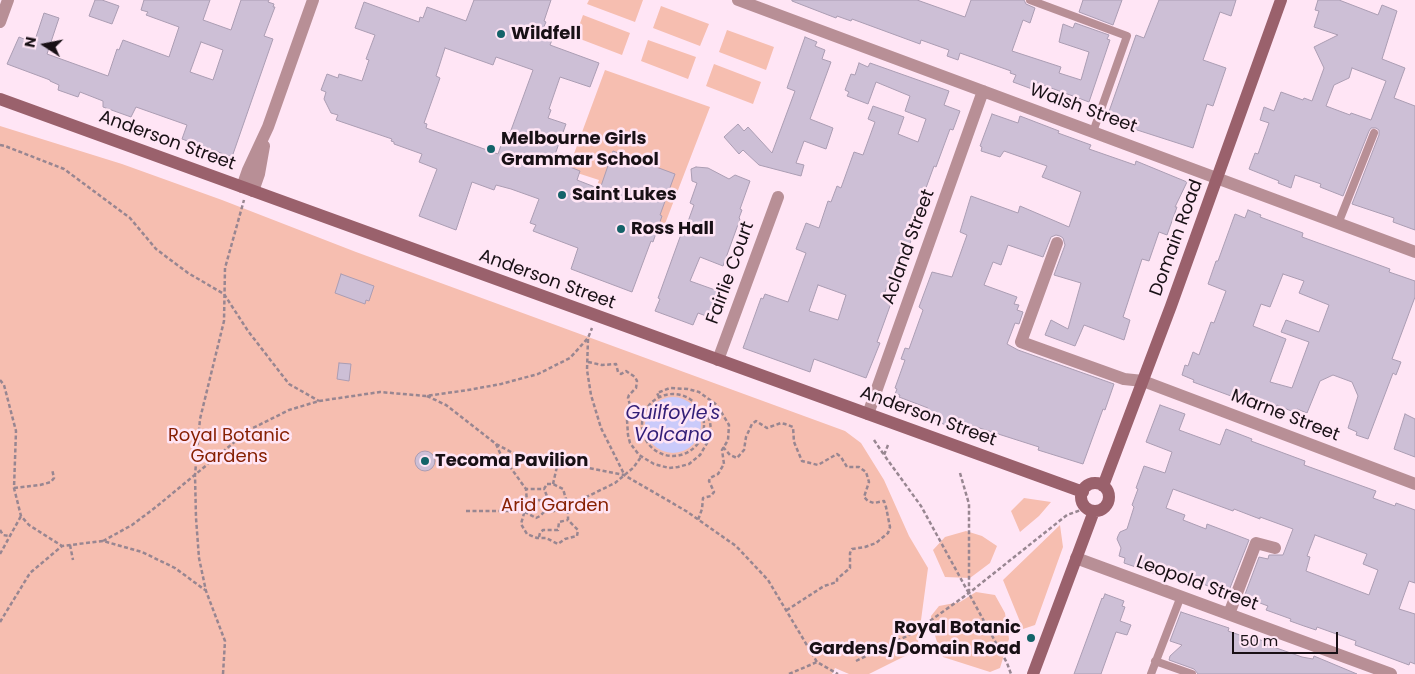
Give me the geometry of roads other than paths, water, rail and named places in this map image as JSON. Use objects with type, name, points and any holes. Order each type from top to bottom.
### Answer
[{"type":"street","points":[[0,22],[8,0]]},
{"type":"street","points":[[247,189],[259,174],[268,126],[313,0]]},
{"type":"street","name":"Walsh Street","points":[[738,0],[1415,252]]},
{"type":"street","name":"Domain Road","points":[[1103,486],[1218,178],[1281,0]]},
{"type":"street","name":"Acland Street","points":[[868,414],[983,91]]},
{"type":"street","name":"Anderson Street","points":[[0,99],[596,317],[1083,492]]},
{"type":"street","name":"Fairlie Court","points":[[718,360],[778,197]]},
{"type":"street","name":"Marne Street","points":[[1057,242],[1021,342],[1124,379],[1143,381],[1415,484]]},
{"type":"street","points":[[1091,484],[1103,486],[1109,496],[1108,504],[1102,510],[1090,510],[1082,501],[1083,492],[1091,484]]},
{"type":"street","points":[[1033,674],[1076,558],[1090,510]]},
{"type":"street","points":[[1230,614],[1256,543],[1275,548]]},
{"type":"street","name":"Leopold Street","points":[[1076,558],[1390,674]]},
{"type":"lane","points":[[1030,0],[1127,36],[1093,132]]},
{"type":"lane","points":[[1338,224],[1374,133]]},
{"type":"lane","points":[[1151,674],[1181,596]]},
{"type":"lane","points":[[1155,661],[1192,674]]},
{"type":"water","name":"Guilfoyle's Volcano","points":[[667,397],[679,397],[693,405],[701,419],[699,436],[693,445],[679,453],[667,453],[657,448],[650,441],[645,431],[645,419],[650,409],[657,402]]},
{"type":"place","name":"Wildfell","points":[[501,34]]},
{"type":"place","name":"Melbourne Girls Grammar School","points":[[491,149]]},
{"type":"place","name":"Saint Lukes","points":[[562,195]]},
{"type":"place","name":"Ross Hall","points":[[621,229]]},
{"type":"place","name":"Tecoma Pavilion","points":[[425,461]]},
{"type":"place","name":"Royal Botanic Gardens/Domain Road","points":[[1031,638]]},
{"type":"park label","name":"Royal Botanic Gardens","points":[[229,446]]},
{"type":"park label","name":"Arid Garden","points":[[555,506]]}]
